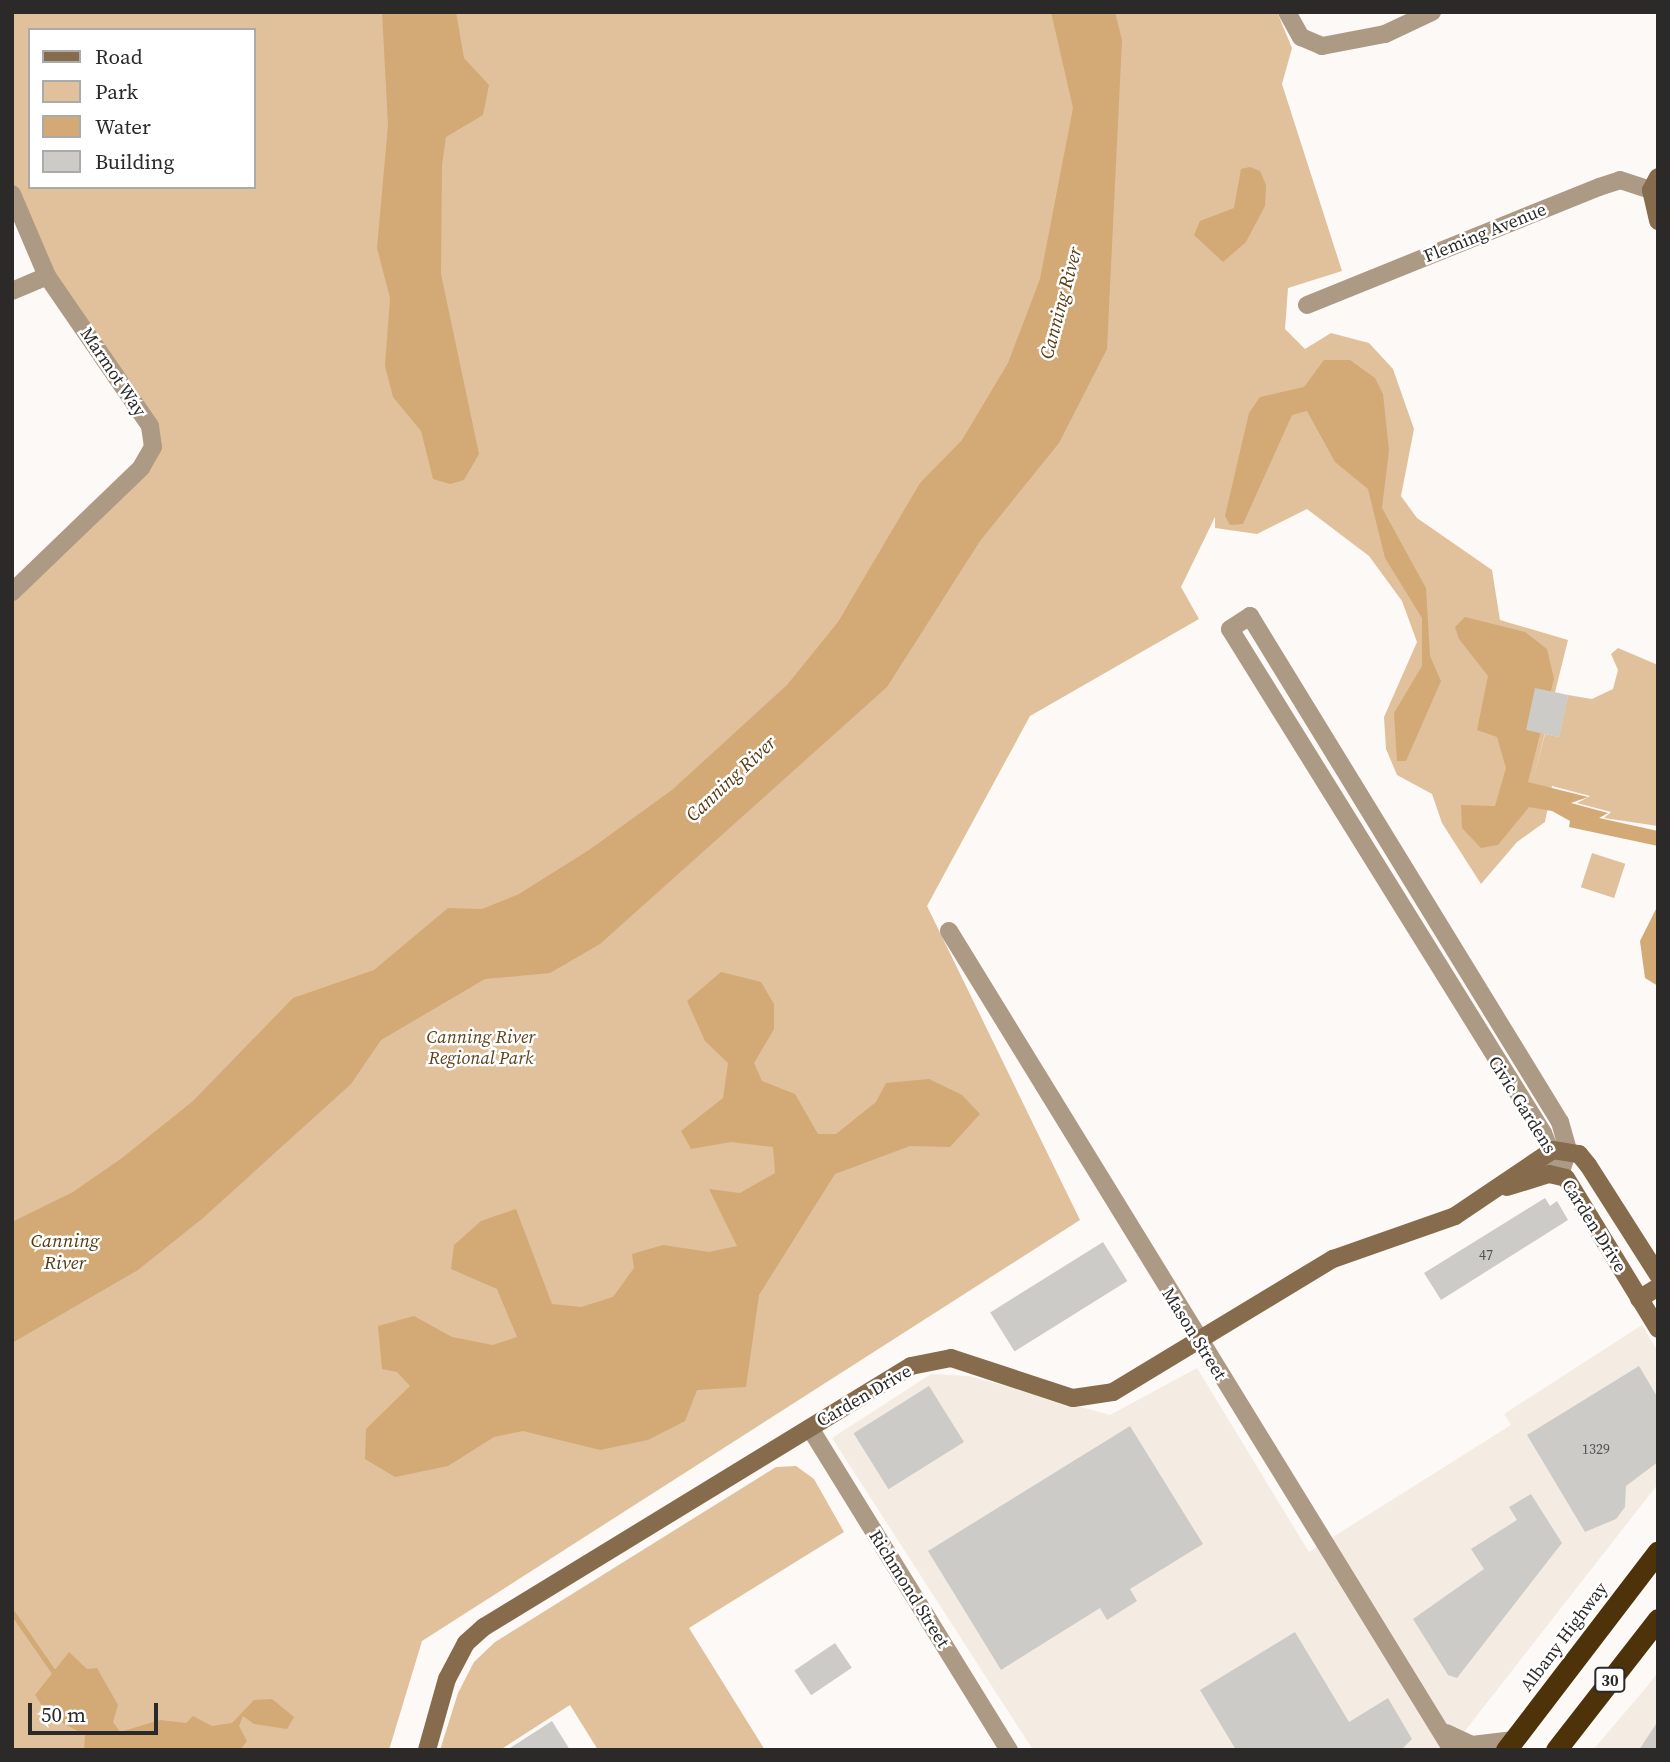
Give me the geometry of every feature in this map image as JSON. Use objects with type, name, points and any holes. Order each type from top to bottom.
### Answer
[{"type":"highway","name":"Albany Highway","points":[[1510,1745],[1658,1551]]},
{"type":"highway","name":"30","points":[[1555,1747],[1658,1619]]},
{"type":"street","points":[[1287,12],[1301,37],[1322,46],[1385,34],[1432,12]]},
{"type":"street","name":"Fleming Avenue","points":[[1307,305],[1599,187],[1620,180],[1654,184]]},
{"type":"street","points":[[1654,184],[1658,221]]},
{"type":"street","name":"Marmot Way","points":[[12,194],[47,276],[150,426],[153,447],[141,468],[12,592]]},
{"type":"street","points":[[12,291],[47,276]]},
{"type":"street","name":"Civic Gardens","points":[[1560,1150],[1230,629],[1250,616],[1560,1122],[1560,1150],[1560,1174]]},
{"type":"street","name":"Mason Street","points":[[949,931],[1198,1341],[1449,1741],[1472,1745],[1510,1745]]},
{"type":"street","name":"Carden Drive","points":[[427,1750],[447,1679],[466,1643],[484,1627],[911,1366],[951,1358],[1073,1398],[1113,1392],[1333,1259],[1423,1230],[1503,1188],[1560,1150],[1588,1165],[1658,1275]]},
{"type":"street","name":"Carden Drive","points":[[1503,1188],[1560,1174],[1658,1329]]},
{"type":"street","points":[[1639,1299],[1658,1287]]},
{"type":"street","name":"Richmond Street","points":[[810,1428],[1009,1750]]},
{"type":"shaded area","points":[[1642,1325],[1658,1352],[1658,1484],[1450,1750],[1033,1750],[832,1438],[931,1374],[969,1376],[1110,1415],[1197,1368],[1309,1552],[1511,1425],[1504,1414]]},
{"type":"shaded area","points":[[1658,1672],[1658,1750],[1593,1750],[1649,1684]]},
{"type":"green space","name":"Canning River Regional Park","points":[[12,12],[1277,12],[1292,48],[1282,84],[1342,271],[1288,288],[1285,329],[1305,349],[1331,333],[1369,343],[1393,369],[1414,429],[1401,496],[1417,518],[1492,570],[1500,620],[1568,640],[1533,781],[1545,734],[1559,737],[1568,695],[1592,699],[1613,689],[1618,670],[1611,654],[1618,648],[1658,665],[1658,826],[1604,818],[1611,812],[1577,803],[1590,796],[1552,786],[1545,822],[1517,842],[1481,884],[1442,823],[1432,794],[1397,775],[1386,749],[1384,717],[1417,642],[1402,601],[1369,556],[1307,509],[1257,534],[1215,528],[1215,517],[1181,587],[1199,619],[1030,716],[927,906],[1080,1220],[422,1641],[389,1750],[12,1750],[12,599],[160,443],[40,252],[12,182]]},
{"type":"green space","points":[[1592,853],[1625,864],[1614,898],[1581,887]]},
{"type":"green space","points":[[796,1466],[814,1479],[844,1532],[689,1628],[765,1750],[598,1750],[570,1705],[500,1750],[440,1750],[458,1693],[474,1662],[495,1642],[776,1467]]},
{"type":"water","points":[[382,12],[456,12],[464,58],[489,85],[483,115],[446,137],[442,165],[441,274],[479,454],[464,480],[450,484],[433,479],[421,431],[393,397],[385,366],[390,298],[377,248],[388,125]]},
{"type":"water","name":"Canning River","points":[[1051,12],[1115,12],[1122,40],[1107,349],[1059,443],[980,541],[887,687],[600,944],[550,973],[485,979],[381,1040],[351,1084],[203,1218],[138,1270],[12,1343],[12,1222],[73,1192],[122,1158],[193,1101],[293,998],[374,970],[448,908],[482,909],[519,894],[589,850],[672,790],[787,685],[838,622],[920,483],[962,440],[1008,363],[1040,279],[1073,108]]},
{"type":"water","points":[[1250,167],[1260,171],[1266,185],[1265,206],[1246,242],[1223,262],[1194,235],[1200,221],[1234,208],[1241,169]]},
{"type":"water","points":[[1324,360],[1350,360],[1375,378],[1383,394],[1389,450],[1382,508],[1426,588],[1430,656],[1441,681],[1406,761],[1397,761],[1394,713],[1422,666],[1422,618],[1385,558],[1368,489],[1335,462],[1307,411],[1292,415],[1243,524],[1230,525],[1225,516],[1249,413],[1260,397],[1304,387]]},
{"type":"water","points":[[1465,617],[1525,632],[1547,649],[1554,679],[1528,782],[1588,797],[1571,803],[1608,813],[1599,818],[1658,831],[1658,846],[1569,827],[1570,821],[1552,811],[1529,807],[1498,845],[1481,848],[1462,828],[1461,805],[1495,806],[1506,768],[1497,737],[1477,730],[1488,676],[1459,639],[1455,627]]},
{"type":"water","points":[[1658,905],[1658,986],[1645,978],[1640,941]]},
{"type":"water","points":[[721,972],[761,982],[774,1004],[774,1029],[754,1063],[762,1081],[795,1094],[818,1134],[836,1134],[876,1102],[886,1083],[929,1079],[962,1095],[980,1114],[950,1147],[910,1146],[835,1174],[759,1295],[746,1387],[697,1390],[685,1421],[648,1440],[600,1450],[523,1431],[494,1437],[448,1466],[395,1477],[365,1459],[366,1429],[410,1386],[397,1372],[382,1369],[378,1326],[414,1316],[452,1337],[493,1345],[517,1337],[497,1289],[451,1269],[454,1245],[481,1221],[516,1209],[552,1304],[581,1307],[613,1297],[634,1268],[632,1254],[663,1245],[709,1252],[737,1246],[709,1189],[740,1193],[775,1173],[773,1147],[731,1142],[691,1149],[681,1131],[723,1098],[728,1063],[705,1041],[687,1001]]},
{"type":"water","points":[[69,1652],[87,1669],[97,1668],[118,1705],[113,1722],[120,1732],[160,1720],[186,1723],[193,1716],[212,1726],[232,1723],[254,1700],[272,1699],[294,1717],[287,1729],[254,1724],[243,1716],[239,1726],[247,1741],[240,1750],[84,1750],[85,1735],[48,1715],[35,1695]]},
{"type":"building","points":[[1535,688],[1568,695],[1559,737],[1526,730]]},
{"type":"building","points":[[1545,1198],[1550,1206],[1557,1201],[1568,1220],[1441,1300],[1424,1273]]},
{"type":"building","points":[[1103,1242],[1127,1281],[1015,1351],[990,1312]]},
{"type":"building","points":[[1639,1366],[1658,1398],[1658,1462],[1626,1486],[1625,1507],[1616,1519],[1585,1532],[1527,1435]]},
{"type":"building","points":[[929,1386],[964,1442],[888,1489],[854,1433]]},
{"type":"building","points":[[1130,1426],[1203,1544],[1130,1589],[1137,1601],[1107,1620],[1100,1608],[1001,1670],[928,1551]]},
{"type":"building","points":[[1531,1494],[1562,1543],[1457,1678],[1448,1675],[1413,1619],[1484,1569],[1471,1549],[1517,1520],[1509,1507]]},
{"type":"building","points":[[1295,1632],[1349,1722],[1388,1698],[1412,1739],[1401,1750],[1236,1750],[1200,1690]]},
{"type":"building","points":[[835,1643],[852,1668],[811,1695],[794,1670]]},
{"type":"building","points":[[552,1721],[570,1750],[507,1750]]},
{"type":"building","points":[[1658,1721],[1658,1750],[1639,1750]]},
{"type":"waterway","points":[[12,1612],[57,1677]]}]
